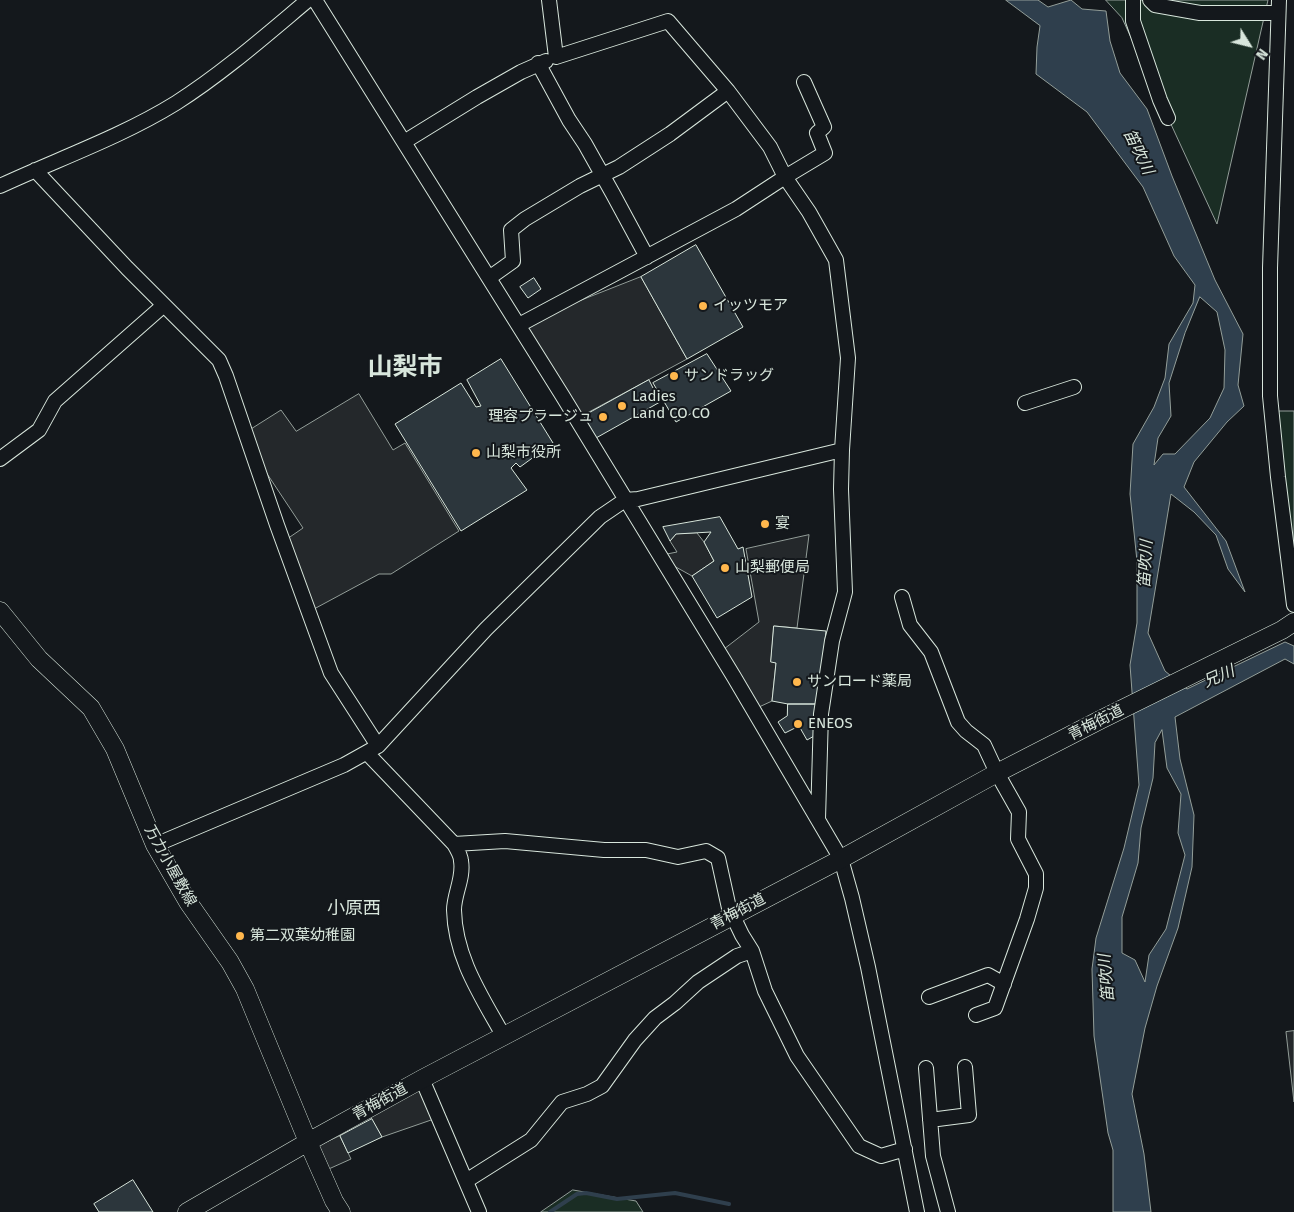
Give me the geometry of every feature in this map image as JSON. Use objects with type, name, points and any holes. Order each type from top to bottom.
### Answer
[{"type":"main road","name":"万力小屋敷線","points":[[0,611],[39,659],[91,708],[115,749],[155,845],[188,902],[230,962],[245,989],[308,1142],[334,1201],[341,1212]]},
{"type":"main road","name":"青梅街道","points":[[187,1212],[422,1079],[841,859],[997,773],[1288,626]]},
{"type":"street","points":[[0,186],[114,136],[175,104],[226,69],[308,0]]},
{"type":"street","points":[[315,0],[489,278],[739,685],[841,859],[868,967],[918,1212]]},
{"type":"street","points":[[549,0],[556,58]]},
{"type":"street","points":[[1133,0],[1133,21],[1168,118]]},
{"type":"street","points":[[1150,0],[1155,5],[1200,13],[1278,6],[1270,268],[1270,396],[1294,605]]},
{"type":"street","points":[[404,142],[477,97],[538,63],[668,21],[728,91],[770,147],[785,177],[836,260],[848,358],[841,488],[845,592],[832,641],[821,714],[818,819]]},
{"type":"street","points":[[538,63],[647,257]]},
{"type":"street","points":[[518,325],[736,209],[825,153],[817,132],[824,127],[804,82]]},
{"type":"street","points":[[489,278],[513,261],[511,230],[602,175],[619,167],[670,134],[728,91]]},
{"type":"street","points":[[35,170],[127,268],[219,360],[331,673],[372,750],[454,844],[462,861],[460,883],[454,909],[459,946],[470,976],[504,1037]]},
{"type":"street","points":[[0,459],[39,430],[55,400],[164,304]]},
{"type":"street","points":[[1025,403],[1074,387]]},
{"type":"street","points":[[155,845],[344,765],[372,750],[486,629],[600,517],[625,500],[638,499],[842,450]]},
{"type":"street","points":[[902,597],[910,625],[932,652],[958,722],[984,745],[1019,812],[1018,839],[1036,874],[1036,888],[995,1008],[976,1015]]},
{"type":"street","points":[[454,844],[504,842],[604,850],[646,850],[678,857],[706,850],[718,858],[729,908],[752,951],[764,991],[797,1056],[859,1146],[881,1156],[905,1149]]},
{"type":"street","points":[[466,1181],[531,1140],[562,1102],[587,1094],[602,1086],[635,1040],[655,1018],[698,982],[737,956],[752,951]]},
{"type":"street","points":[[929,997],[988,975],[1004,984]]},
{"type":"street","points":[[930,1120],[969,1115],[965,1067]]},
{"type":"street","points":[[926,1068],[933,1156],[948,1212]]},
{"type":"street","points":[[422,1079],[479,1212]]},
{"type":"green space","points":[[1106,0],[1268,0],[1217,224],[1122,18]]},
{"type":"green space","points":[[1271,411],[1294,411],[1294,604]]},
{"type":"green space","points":[[573,1190],[636,1201],[643,1212],[541,1212]]},
{"type":"shaded area","points":[[641,277],[687,359],[576,419],[519,325]]},
{"type":"shaded area","points":[[359,394],[393,450],[405,443],[459,531],[391,574],[379,574],[314,609],[287,539],[303,528],[250,448],[243,434],[281,410],[296,431]]},
{"type":"shaded area","points":[[697,533],[714,561],[692,576],[674,566],[667,554],[677,552],[670,541],[676,534]]},
{"type":"shaded area","points":[[809,535],[797,628],[774,626],[771,661],[776,663],[772,701],[759,707],[724,649],[759,622],[746,549]]},
{"type":"shaded area","points":[[1294,1031],[1294,1102],[1286,1032]]},
{"type":"shaded area","points":[[421,1087],[434,1119],[382,1137],[369,1115]]},
{"type":"shaded area","points":[[340,1136],[351,1159],[322,1172],[312,1149]]},
{"type":"water","points":[[1006,0],[1038,0],[1048,7],[1071,0],[1082,9],[1106,11],[1110,41],[1120,73],[1147,109],[1172,176],[1215,280],[1243,334],[1238,385],[1244,406],[1227,422],[1194,462],[1184,487],[1226,541],[1245,592],[1228,569],[1216,535],[1194,512],[1171,494],[1148,633],[1165,671],[1187,689],[1285,642],[1294,646],[1294,664],[1285,659],[1175,717],[1180,759],[1194,815],[1192,867],[1178,928],[1157,986],[1145,1028],[1132,1094],[1144,1154],[1151,1212],[1113,1212],[1113,1150],[1108,1133],[1094,1036],[1092,969],[1096,938],[1124,848],[1139,785],[1130,665],[1137,623],[1137,561],[1130,494],[1133,444],[1154,407],[1165,378],[1169,344],[1193,303],[1195,285],[1174,256],[1143,187],[1087,112],[1036,74],[1040,26]],"holes":[[[1200,297],[1217,312],[1225,350],[1224,388],[1210,418],[1175,454],[1163,454],[1154,465],[1158,438],[1171,416],[1169,383],[1185,333]],[[1162,730],[1167,768],[1181,794],[1178,833],[1185,855],[1166,929],[1149,955],[1145,982],[1135,960],[1122,953],[1122,917],[1138,863],[1141,828],[1153,778],[1155,743]]]},
{"type":"building","points":[[696,245],[743,327],[687,359],[641,277]]},
{"type":"building","points":[[534,278],[541,289],[528,298],[520,287]]},
{"type":"building","points":[[707,354],[731,391],[676,422],[653,383]]},
{"type":"building","name":"山梨市役所","points":[[501,359],[553,443],[520,467],[516,463],[511,468],[527,490],[461,531],[395,424],[461,383],[476,407],[481,406],[467,380]]},
{"type":"building","points":[[649,380],[660,402],[596,438],[584,416]]},
{"type":"building","name":"山梨郵便局","points":[[720,517],[738,549],[743,547],[752,597],[717,618],[692,576],[714,561],[704,542],[711,532],[676,534],[670,541],[663,527]]},
{"type":"building","name":"サンロード薬局","points":[[774,626],[826,631],[818,704],[788,704],[772,701],[776,663],[771,662]]},
{"type":"building","name":"ENEOS","points":[[788,704],[818,704],[816,735],[807,740],[799,726],[785,733],[778,722],[787,716]]},
{"type":"building","points":[[372,1119],[382,1137],[348,1153],[340,1136]]},
{"type":"building","points":[[133,1180],[153,1212],[99,1212],[94,1204]]},
{"type":"waterway","points":[[550,1212],[577,1194],[586,1193],[617,1199],[675,1193],[729,1204]]},
{"type":"place","name":"イッツモア","points":[[703,306]]},
{"type":"place","name":"サンドラッグ","points":[[674,376]]},
{"type":"place","name":"Ladies Land CO CO","points":[[622,406]]},
{"type":"place","name":"理容プラージュ","points":[[603,417]]},
{"type":"place","name":"山梨市役所","points":[[476,453]]},
{"type":"place","name":"宴","points":[[765,524]]},
{"type":"place","name":"山梨郵便局","points":[[725,568]]},
{"type":"place","name":"サンロード薬局","points":[[797,682]]},
{"type":"place","name":"ENEOS","points":[[798,724]]},
{"type":"place","name":"第二双葉幼稚園","points":[[240,936]]},
{"type":"district","name":"山梨市","points":[[405,368]]},
{"type":"district","name":"小原西","points":[[354,909]]},
{"type":"water label","name":"笛吹川","points":[[1138,152]]},
{"type":"water label","name":"笛吹川","points":[[1146,564]]},
{"type":"water label","name":"兄川","points":[[1219,677]]},
{"type":"water label","name":"笛吹川","points":[[1107,978]]}]
